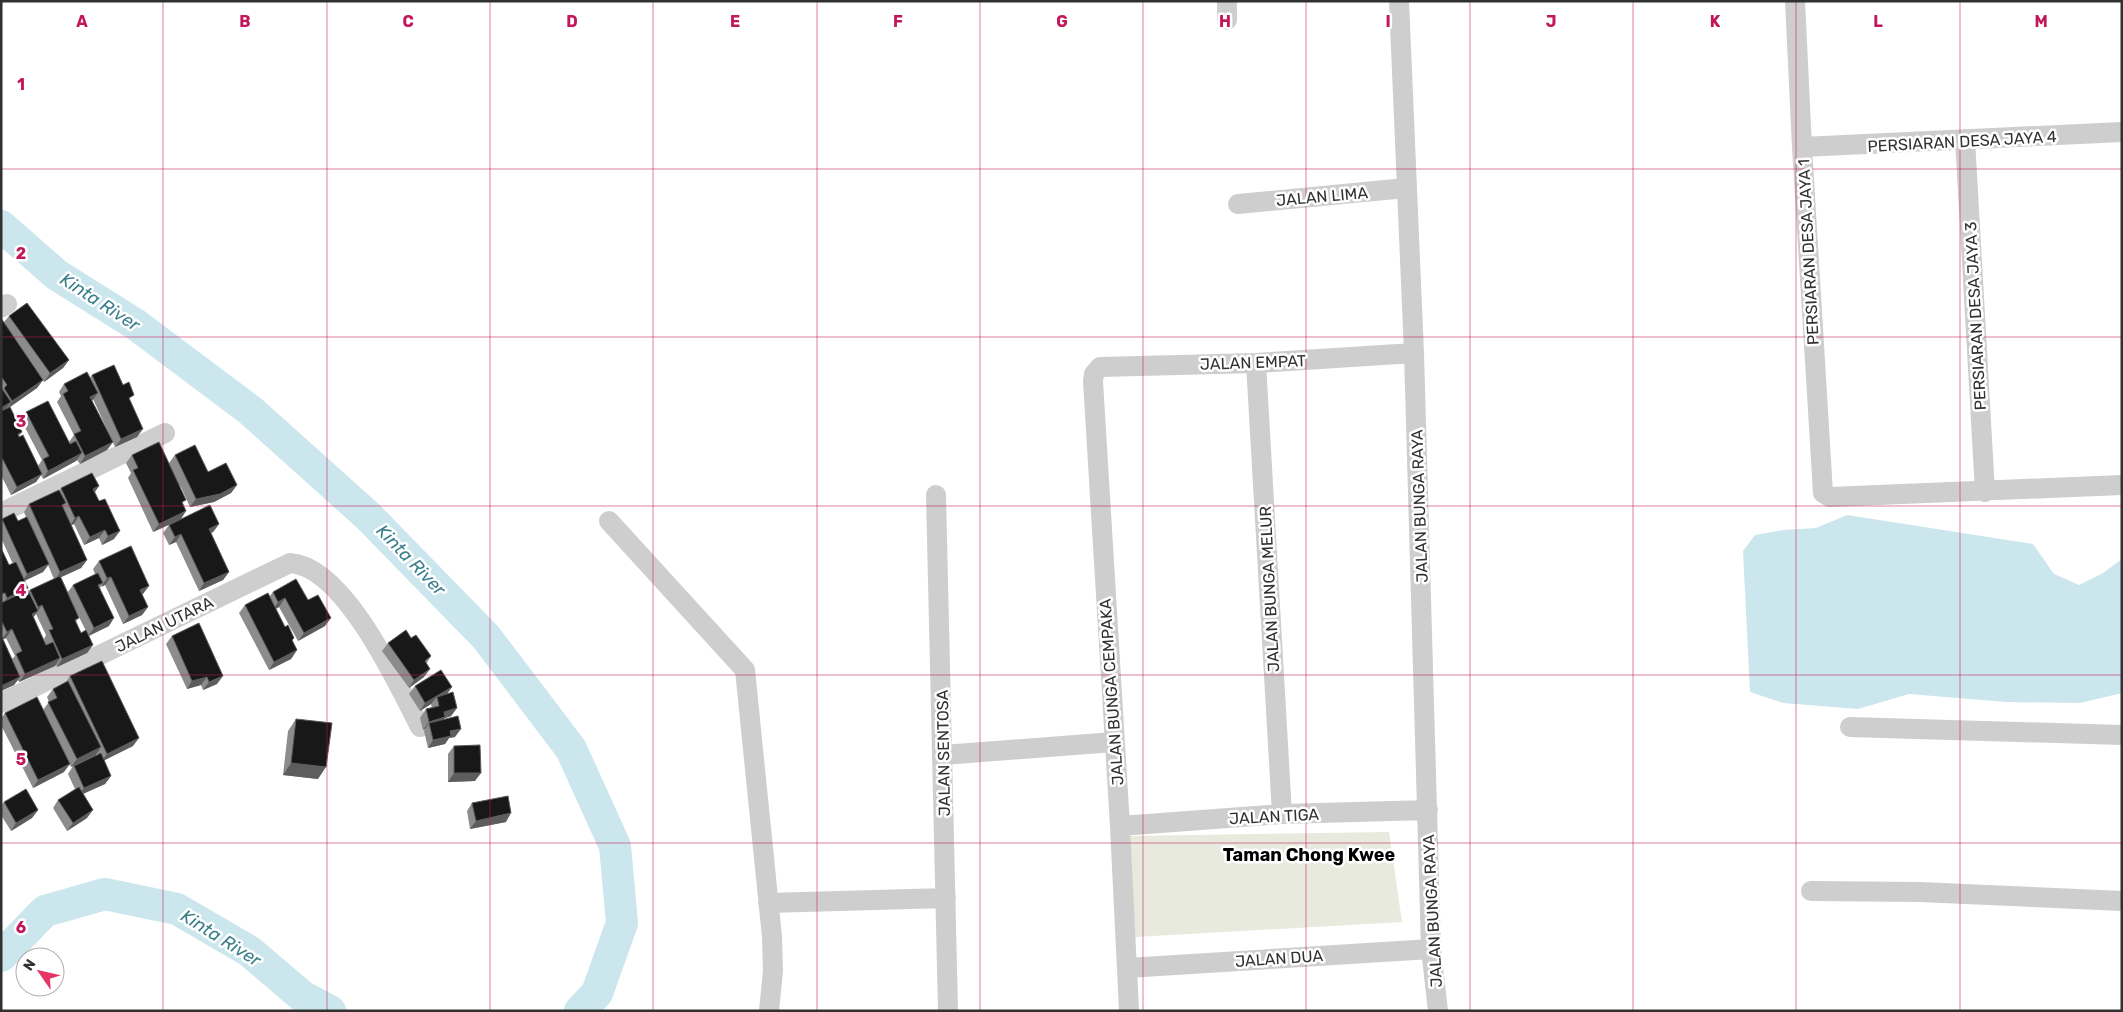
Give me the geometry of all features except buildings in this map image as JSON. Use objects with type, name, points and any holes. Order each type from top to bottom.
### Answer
[{"type":"street","name":"JALAN BUNGA RAYA","points":[[1399,1],[1414,353],[1431,949],[1438,1011]]},
{"type":"street","name":"PERSIARAN DESA JAYA 1","points":[[1795,1],[1822,490],[1830,497],[1985,492]]},
{"type":"street","name":"PERSIARAN DESA JAYA 4","points":[[1802,147],[2122,132]]},
{"type":"street","name":"PERSIARAN DESA JAYA 3","points":[[1966,139],[1985,492]]},
{"type":"street","name":"JALAN LIMA","points":[[1238,204],[1406,188]]},
{"type":"street","name":"JALAN EMPAT","points":[[1094,374],[1100,367],[1256,363],[1414,353]]},
{"type":"street","name":"JALAN BUNGA MELUR","points":[[1256,363],[1282,814]]},
{"type":"street","name":"JALAN BUNGA CEMPAKA","points":[[1094,374],[1129,1011]]},
{"type":"street","points":[[1,513],[165,433]]},
{"type":"street","points":[[1985,492],[2122,486]]},
{"type":"street","name":"JALAN SENTOSA","points":[[936,495],[948,1011]]},
{"type":"street","points":[[609,522],[745,670],[773,970],[769,1011]]},
{"type":"street","name":"JALAN UTARA","points":[[1,703],[290,563],[306,566],[325,581],[354,610],[368,629],[420,726]]},
{"type":"street","points":[[1850,727],[2122,736]]},
{"type":"street","points":[[943,755],[1114,742]]},
{"type":"street","name":"JALAN TIGA","points":[[1120,826],[1282,814],[1428,810]]},
{"type":"street","points":[[1811,891],[1920,892],[2122,901]]},
{"type":"street","points":[[768,903],[946,898]]},
{"type":"street","name":"JALAN DUA","points":[[1127,968],[1431,949]]},
{"type":"shaded area","points":[[1389,832],[1402,922],[1135,937],[1130,836]]},
{"type":"water","points":[[1847,515],[2033,544],[2054,574],[2079,585],[2103,573],[2122,559],[2122,693],[2080,703],[2006,702],[1909,694],[1858,709],[1783,703],[1750,692],[1743,551],[1755,535],[1783,530],[1816,528]]},
{"type":"waterway","name":"Kinta River","points":[[1,226],[57,275],[135,324],[251,411],[369,517],[486,637],[571,749],[615,846],[622,923],[597,993],[580,1011]]},
{"type":"waterway","name":"Kinta River","points":[[1,956],[45,911],[105,894],[177,909],[249,951],[302,996],[330,1011]]},
{"type":"district","name":"Taman Chong Kwee","points":[[1309,855]]}]
